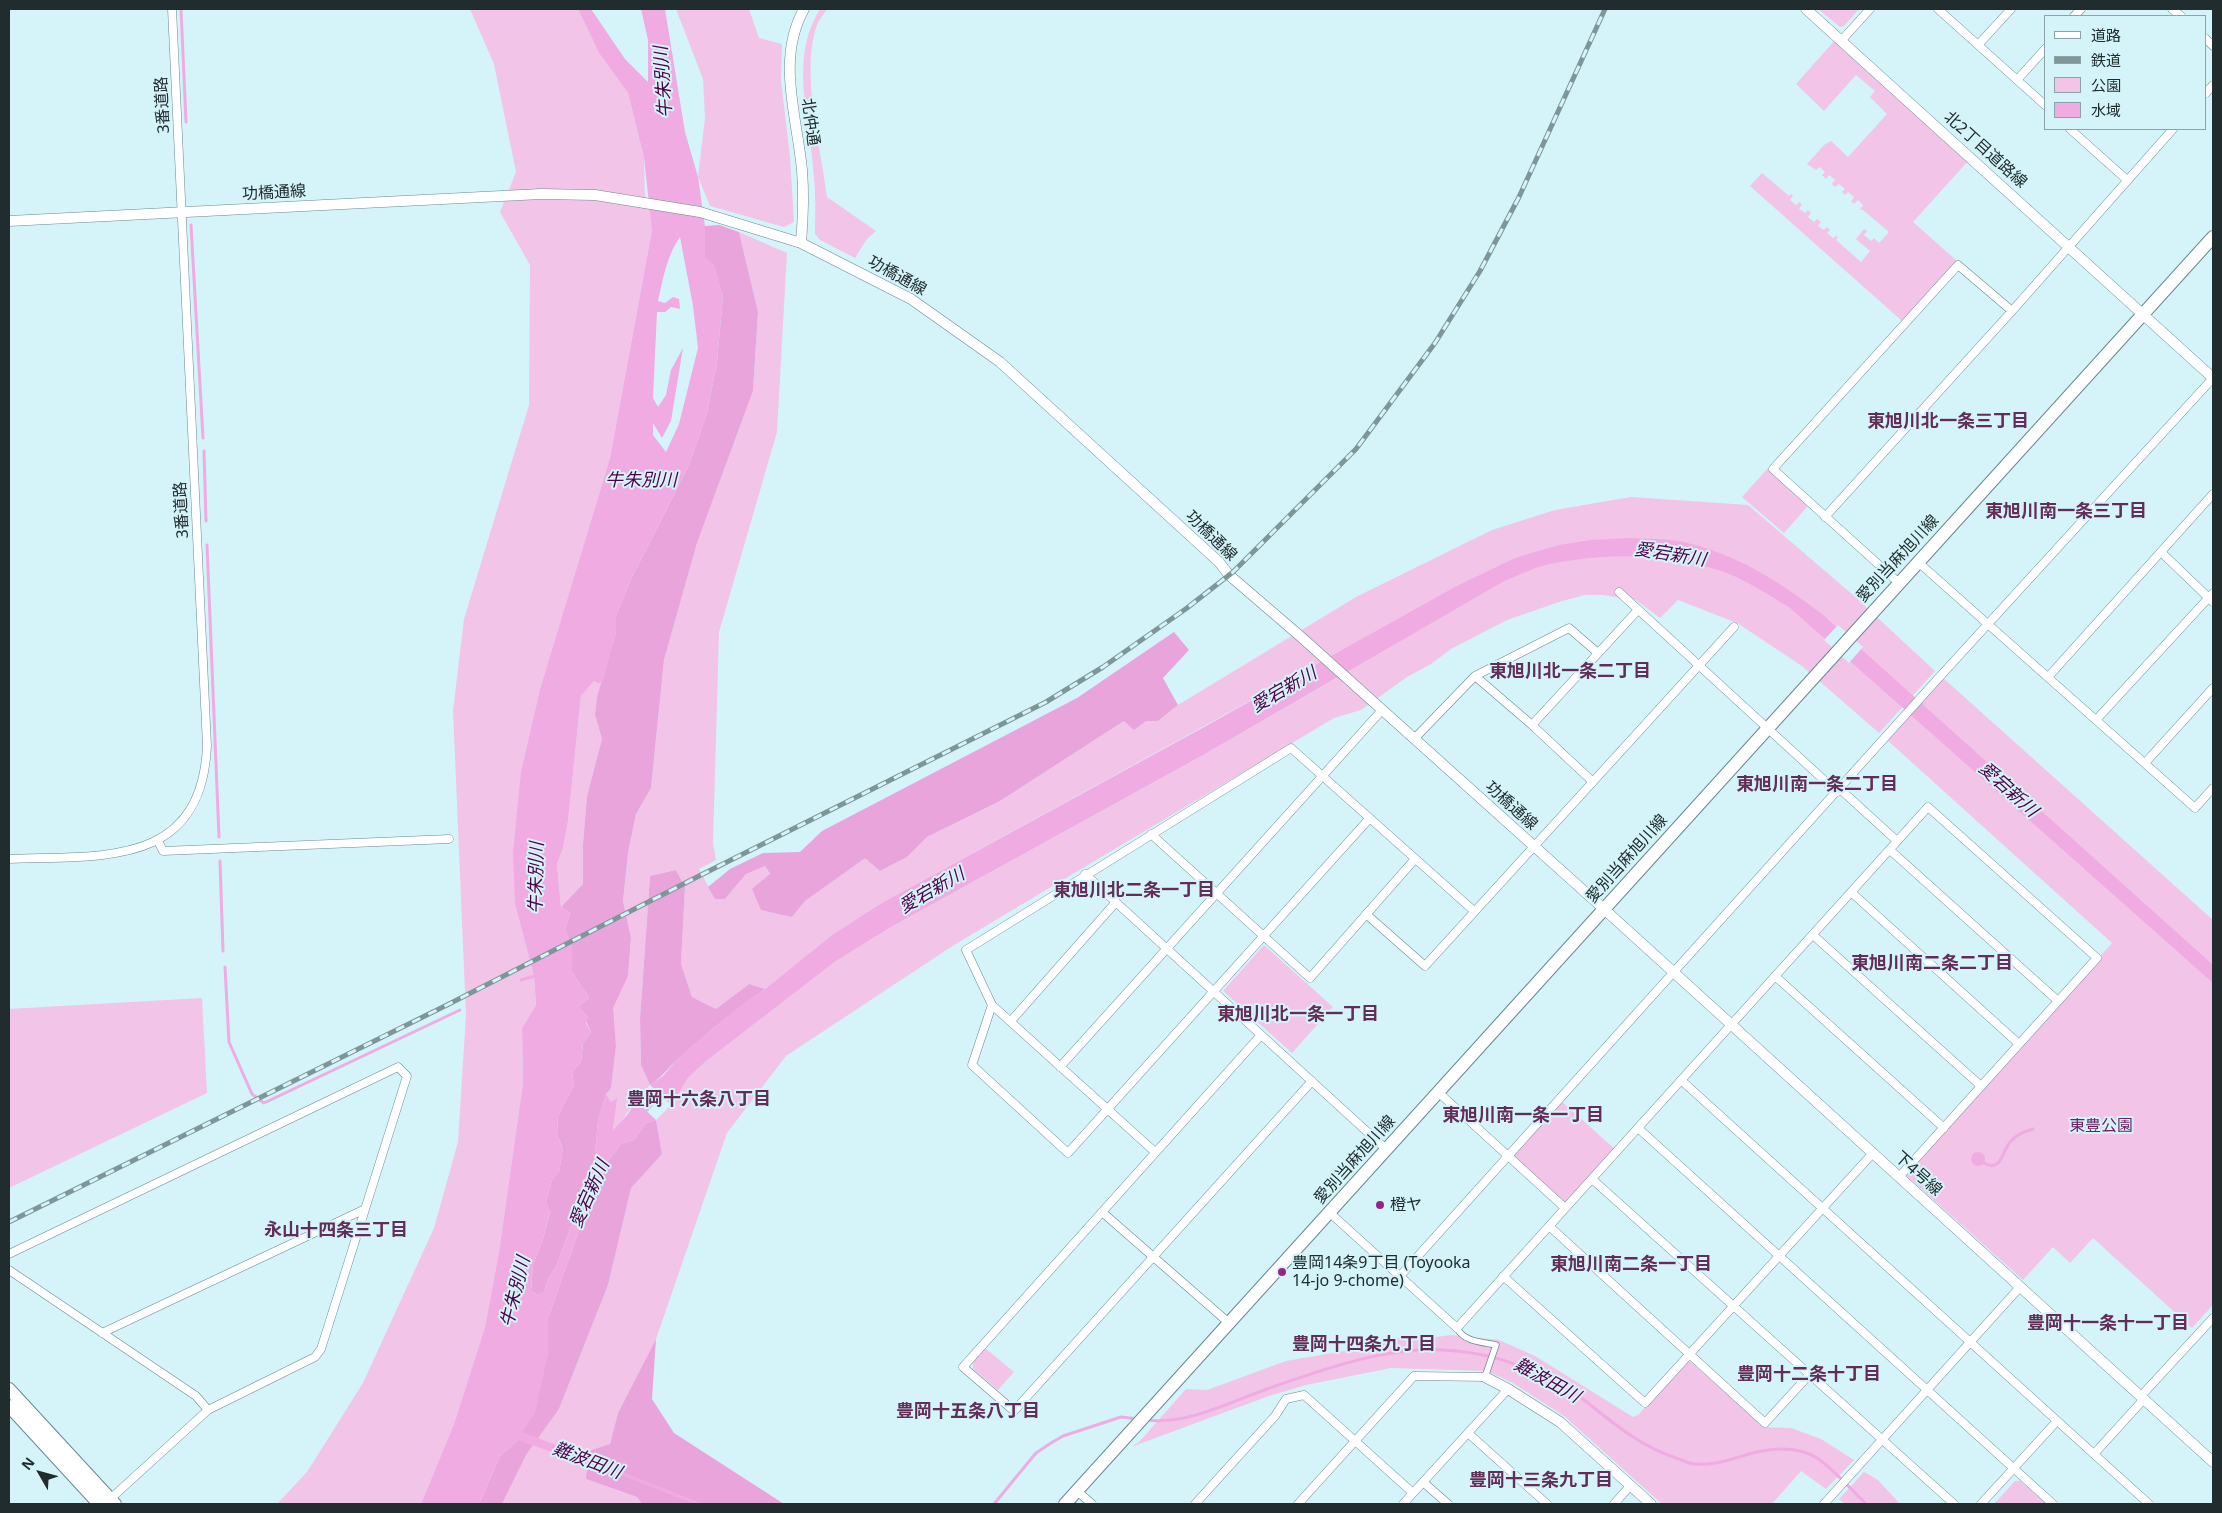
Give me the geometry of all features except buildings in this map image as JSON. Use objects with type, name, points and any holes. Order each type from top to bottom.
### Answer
[{"type":"main road","name":"愛別当麻旭川線","points":[[1065,1504],[1768,730],[1863,621],[2213,237]]},
{"type":"main road","points":[[9,1389],[59,1452]]},
{"type":"main road","points":[[9,1406],[59,1452],[108,1503]]},
{"type":"street","name":"3番道路","points":[[9,859],[114,854],[135,850],[158,841],[178,825],[198,795],[206,768],[208,746],[172,9]]},
{"type":"street","name":"北仲通","points":[[801,243],[802,171],[789,68],[794,32],[804,9]]},
{"type":"street","name":"北2丁目道路線","points":[[1806,9],[2213,378]]},
{"type":"street","points":[[1841,41],[1870,9]]},
{"type":"street","points":[[1978,45],[2011,9]]},
{"type":"street","points":[[1941,10],[2044,104]]},
{"type":"street","points":[[2017,80],[2044,50]]},
{"type":"street","points":[[2072,130],[2126,180]]},
{"type":"street","points":[[1824,517],[2012,311],[2172,130]]},
{"type":"street","name":"功橋通線","points":[[9,221],[542,194],[595,195],[700,212],[801,243],[911,299],[1000,362],[1219,562],[1229,575],[1310,645],[1604,909]]},
{"type":"street","points":[[1898,583],[1773,469],[1958,264],[2012,311]]},
{"type":"street","points":[[1400,1276],[1934,683],[2213,378]]},
{"type":"street","points":[[2049,676],[2213,494]]},
{"type":"street","points":[[2096,720],[2212,598],[2161,552]]},
{"type":"street","points":[[1918,562],[2049,676],[2195,808],[2213,788]]},
{"type":"street","points":[[1619,592],[1637,611],[1768,730],[1897,841]]},
{"type":"street","points":[[1532,725],[1637,611]]},
{"type":"street","points":[[1366,914],[1425,966],[1734,627]]},
{"type":"street","points":[[1414,739],[1474,676],[1569,628],[1598,653]]},
{"type":"street","points":[[1474,676],[1532,725],[1593,782]]},
{"type":"street","points":[[2145,763],[2213,688]]},
{"type":"street","points":[[1060,1067],[1382,710]]},
{"type":"street","points":[[1155,1152],[992,1005],[966,950],[1085,874],[1291,748],[1474,911]]},
{"type":"street","points":[[1457,1328],[1928,807],[2097,958],[1899,1177]]},
{"type":"street","points":[[992,1005],[972,1065],[1068,1153],[1369,819]]},
{"type":"street","points":[[1151,834],[1310,978],[1415,859]]},
{"type":"street","points":[[158,841],[163,851],[449,839]]},
{"type":"street","points":[[1890,850],[2058,1001]]},
{"type":"street","points":[[1085,874],[1386,1149]]},
{"type":"street","points":[[1852,892],[2019,1044]]},
{"type":"street","points":[[1011,1021],[1116,902]]},
{"type":"street","name":"下4号線","points":[[1604,909],[2213,1462]]},
{"type":"street","points":[[1813,934],[1982,1086]]},
{"type":"street","points":[[1775,976],[1944,1128]]},
{"type":"street","points":[[1261,1035],[963,1367],[1014,1411],[1312,1081]]},
{"type":"street","points":[[9,1254],[398,1067],[407,1076],[321,1349],[315,1356],[208,1410],[108,1503]]},
{"type":"street","points":[[1682,1080],[2147,1503]]},
{"type":"street","points":[[1438,1092],[1565,1208]]},
{"type":"street","points":[[1638,1128],[2053,1504]]},
{"type":"street","points":[[1504,1276],[1645,1403],[1873,1153]]},
{"type":"street","points":[[1592,1179],[1954,1504]]},
{"type":"street","points":[[102,1333],[365,1209]]},
{"type":"street","points":[[1102,1212],[1229,1323]]},
{"type":"street","points":[[1330,1212],[1457,1328],[1460,1334],[1468,1339],[1496,1345],[1486,1373]]},
{"type":"street","points":[[1549,1226],[1765,1423],[1810,1374]]},
{"type":"street","points":[[9,1270],[196,1396],[208,1410]]},
{"type":"street","points":[[1824,1504],[2020,1287]]},
{"type":"street","points":[[2094,1454],[2213,1318]]},
{"type":"street","points":[[2206,1326],[2213,1333]]},
{"type":"street","points":[[1298,1504],[1414,1376],[1486,1373],[1560,1422],[1651,1504]]},
{"type":"street","points":[[1403,1504],[1508,1389]]},
{"type":"street","points":[[1196,1504],[1275,1416],[1286,1399],[1304,1395],[1413,1493]]},
{"type":"street","points":[[1981,1504],[2057,1421]]},
{"type":"street","points":[[1468,1433],[1547,1504]]},
{"type":"street","points":[[1424,1482],[1448,1504]]},
{"type":"street","points":[[1614,1504],[1630,1486]]},
{"type":"street","points":[[1077,1491],[1092,1504]]},
{"type":"green space","points":[[470,9],[578,9],[599,53],[628,93],[644,158],[645,201],[659,205],[652,230],[610,458],[540,689],[521,771],[515,904],[534,976],[536,1005],[522,1028],[523,1083],[499,1252],[485,1327],[454,1424],[421,1504],[277,1504],[307,1472],[363,1383],[434,1228],[458,1142],[466,1015],[453,711],[464,619],[529,405],[530,265],[500,212],[516,172],[494,64]]},
{"type":"green space","points":[[676,9],[749,9],[759,38],[782,44],[781,80],[790,157],[794,222],[784,227],[710,206],[698,177],[705,118],[703,79]]},
{"type":"green space","points":[[820,9],[827,9],[817,25],[812,44],[811,87],[827,197],[876,231],[867,239],[855,258],[820,240],[815,234],[815,184],[806,113],[803,70],[805,49],[810,29]]},
{"type":"green space","points":[[1818,9],[1859,9],[1844,26],[1840,27]]},
{"type":"green space","points":[[1836,39],[1969,160],[1913,222],[1957,261],[1902,321],[1750,186],[1762,173],[1789,196],[1791,194],[1793,196],[1790,200],[1796,205],[1799,202],[1802,204],[1799,209],[1805,213],[1808,210],[1811,213],[1808,217],[1814,222],[1817,219],[1821,222],[1818,226],[1824,230],[1827,227],[1830,230],[1827,233],[1833,238],[1838,237],[1836,240],[1861,262],[1870,251],[1856,239],[1864,229],[1867,231],[1864,235],[1871,241],[1874,238],[1879,243],[1889,232],[1863,210],[1860,210],[1863,205],[1858,200],[1854,204],[1851,201],[1854,197],[1848,192],[1845,195],[1842,192],[1845,189],[1839,184],[1835,187],[1832,184],[1835,180],[1829,175],[1826,179],[1822,175],[1825,172],[1820,167],[1816,170],[1807,164],[1824,145],[1831,141],[1848,157],[1887,114],[1870,97],[1875,91],[1856,75],[1824,111],[1796,84]]},
{"type":"green space","points":[[739,232],[787,253],[777,432],[719,632],[713,843],[716,860],[699,869],[715,899],[725,899],[746,874],[765,866],[792,917],[805,901],[865,857],[880,871],[907,857],[927,837],[1000,801],[1124,721],[1158,721],[1178,705],[1356,597],[1492,530],[1555,510],[1631,497],[1748,505],[1853,595],[1935,671],[1879,733],[1802,666],[1737,623],[1678,600],[1660,618],[1636,600],[1602,595],[1585,595],[1507,620],[1451,649],[1431,664],[1407,677],[1361,710],[1334,718],[954,945],[786,1056],[727,1133],[656,1339],[618,1413],[610,1444],[586,1479],[637,1497],[642,1504],[502,1504],[526,1455],[559,1409],[608,1285],[631,1187],[662,1154],[656,1120],[671,1105],[688,1078],[705,1062],[836,961],[891,927],[1205,754],[1337,678],[1319,663],[880,904],[832,935],[765,989],[749,984],[716,1009],[692,997],[681,964],[685,887],[676,870],[650,876],[640,1019],[641,1065],[650,1085],[613,1131],[616,1099],[611,1102],[606,1094],[611,1088],[616,1046],[612,1008],[628,976],[631,938],[623,901],[628,853],[636,814],[651,788],[664,660],[697,543],[753,391],[758,312]]},
{"type":"green space","points":[[1768,468],[1808,506],[1784,533],[1742,497]]},
{"type":"green space","name":"東豊公園","points":[[1942,677],[2213,920],[2213,1305],[2192,1328],[2093,1238],[2070,1263],[2053,1247],[2023,1280],[1906,1175],[2112,943],[1887,740]]},
{"type":"green space","points":[[604,678],[597,698],[595,715],[602,739],[587,796],[583,844],[583,884],[561,907],[557,864],[563,848],[568,821],[581,696],[594,681],[599,684]]},
{"type":"green space","points":[[1264,945],[1333,1007],[1292,1053],[1223,991]]},
{"type":"green space","points":[[202,998],[207,1093],[9,1188],[9,1009]]},
{"type":"green space","points":[[1559,1099],[1617,1151],[1565,1208],[1507,1156]]},
{"type":"green space","points":[[1451,1335],[1499,1340],[1535,1356],[1633,1417],[1638,1415],[1686,1362],[1691,1362],[1763,1427],[1791,1428],[1821,1439],[1854,1460],[1826,1489],[1801,1471],[1772,1504],[1662,1504],[1564,1416],[1513,1383],[1487,1371],[1391,1368],[1306,1385],[1269,1396],[1131,1447],[1139,1442],[1186,1389],[1207,1390],[1286,1361],[1361,1348],[1399,1338],[1407,1341]]},
{"type":"green space","points":[[985,1348],[1014,1372],[998,1390],[973,1369],[973,1361]]},
{"type":"green space","points":[[1864,1472],[1878,1480],[1900,1504],[1845,1504],[1839,1499]]},
{"type":"green space","points":[[2015,1481],[2020,1481],[2047,1504],[1994,1504]]},
{"type":"shaded area","points":[[719,225],[739,232],[758,312],[753,391],[697,543],[664,660],[651,788],[636,814],[628,853],[623,901],[631,938],[628,976],[613,1008],[616,1046],[611,1088],[606,1094],[598,1121],[594,1164],[556,1267],[549,1277],[544,1292],[538,1295],[531,1291],[533,1265],[543,1239],[550,1212],[546,1202],[552,1180],[559,1172],[563,1148],[557,1135],[558,1116],[574,1085],[572,1072],[581,1062],[583,1043],[591,1032],[579,1006],[589,998],[572,972],[572,947],[565,930],[570,913],[561,907],[583,884],[583,844],[587,796],[602,739],[595,715],[597,697],[616,632],[616,616],[630,581],[689,465],[707,413],[717,362],[723,295],[705,259],[705,226]]},
{"type":"shaded area","points":[[1174,632],[1189,650],[1163,678],[1178,705],[1158,721],[1146,721],[1134,730],[1124,721],[1000,801],[927,837],[907,857],[880,871],[865,858],[805,901],[792,917],[761,910],[752,889],[770,874],[765,866],[746,874],[725,899],[715,899],[708,887],[730,869],[763,853],[800,852],[822,831],[1077,698]]},
{"type":"shaded area","points":[[676,870],[685,887],[681,964],[692,997],[716,1009],[749,984],[765,989],[712,1030],[650,1085],[641,1065],[640,1019],[650,876]]},
{"type":"shaded area","points":[[656,1120],[662,1154],[631,1188],[608,1285],[559,1409],[526,1455],[502,1504],[479,1504],[500,1456],[518,1440],[548,1354],[548,1318],[600,1171],[622,1143],[634,1140],[646,1123]]},
{"type":"shaded area","points":[[656,1339],[652,1399],[674,1433],[784,1504],[642,1504],[637,1497],[586,1479],[589,1451],[610,1444],[618,1413]]},
{"type":"water","name":"牛朱別川","points":[[578,9],[591,9],[625,59],[648,82],[648,40],[641,9],[665,9],[685,132],[698,177],[705,226],[705,258],[714,264],[723,295],[717,362],[707,413],[689,465],[630,581],[616,616],[616,632],[604,678],[599,684],[594,681],[581,696],[568,821],[563,848],[557,864],[561,907],[570,913],[565,930],[572,947],[572,972],[589,998],[579,1006],[589,1017],[586,1023],[591,1032],[583,1043],[581,1062],[572,1072],[574,1085],[558,1116],[557,1135],[563,1148],[559,1173],[552,1180],[546,1202],[550,1211],[543,1239],[533,1265],[531,1291],[538,1295],[544,1292],[549,1277],[556,1267],[594,1164],[598,1121],[606,1094],[611,1102],[617,1098],[613,1130],[628,1114],[636,1101],[656,1120],[646,1123],[634,1140],[622,1143],[600,1171],[548,1318],[548,1354],[535,1413],[522,1432],[593,1459],[591,1466],[518,1440],[500,1456],[479,1504],[421,1504],[454,1424],[485,1327],[499,1252],[523,1083],[522,1028],[536,1005],[534,976],[515,904],[513,853],[521,771],[540,689],[610,458],[652,230],[644,158],[628,93],[599,53]],"holes":[[[680,237],[693,306],[698,348],[679,424],[666,452],[653,435],[653,423],[662,438],[671,421],[683,348],[671,370],[666,395],[658,407],[653,398],[657,312],[665,312],[671,307],[680,309],[679,299],[673,297],[665,303],[658,301],[669,259]]]},
{"type":"water","points":[[1626,538],[1662,539],[1683,542],[1722,554],[1757,570],[1822,614],[2213,965],[2213,983],[1789,607],[1741,579],[1724,572],[1682,561],[1638,556],[1615,556],[1571,560],[1544,565],[1506,580],[1205,754],[891,927],[836,961],[705,1062],[688,1078],[671,1105],[650,1085],[663,1076],[678,1058],[745,1002],[765,989],[832,935],[880,904],[1455,587],[1515,558],[1559,545],[1591,540]]},
{"type":"water","points":[[1978,1152],[1983,1154],[1985,1159],[1983,1164],[1978,1166],[1973,1164],[1971,1159],[1973,1154]]},
{"type":"pier","points":[[1838,625],[1863,647],[1849,663],[1824,640]]},
{"type":"waterway","points":[[181,9],[186,122]]},
{"type":"waterway","points":[[191,225],[203,438]]},
{"type":"waterway","points":[[204,451],[206,521]]},
{"type":"waterway","points":[[207,545],[219,837]]},
{"type":"waterway","points":[[220,861],[223,951]]},
{"type":"waterway","points":[[225,967],[229,1042],[252,1094],[264,1103],[460,1010]]},
{"type":"waterway","points":[[521,980],[538,975]]},
{"type":"waterway","name":"愛宕新川","points":[[644,1113],[662,1094]]},
{"type":"waterway","points":[[1984,1163],[1990,1165],[1998,1163],[2013,1139],[2033,1129]]},
{"type":"waterway","name":"難波田川","points":[[1147,1420],[1162,1421],[1193,1416],[1309,1374],[1375,1356],[1420,1350],[1457,1351],[1485,1355],[1536,1373],[1575,1393],[1623,1430],[1648,1446],[1690,1463],[1715,1463],[1775,1449],[1801,1451],[1817,1458],[1829,1467],[1866,1504]]},
{"type":"waterway","name":"難波田川","points":[[994,1504],[1036,1453],[1051,1443],[1063,1436],[1121,1417],[1138,1419]]},
{"type":"waterway","name":"難波田川","points":[[588,1460],[699,1504]]},
{"type":"railway","points":[[9,1222],[449,1004],[1046,702],[1103,667],[1187,608],[1233,572],[1356,449],[1435,343],[1480,271],[1519,197],[1605,9]]},
{"type":"place","name":"橙ヤ","points":[[1380,1205]]},
{"type":"place","name":"豊岡14条9丁目 (Toyooka 14-jo 9-chome)","points":[[1282,1272]]},
{"type":"district","name":"東旭川北一条三丁目","points":[[1948,422]]},
{"type":"district","name":"東旭川南一条三丁目","points":[[2066,512]]},
{"type":"district","name":"東旭川北一条二丁目","points":[[1570,672]]},
{"type":"district","name":"東旭川南一条二丁目","points":[[1817,785]]},
{"type":"district","name":"東旭川北二条一丁目","points":[[1134,891]]},
{"type":"district","name":"東旭川南二条二丁目","points":[[1932,964]]},
{"type":"district","name":"東旭川北一条一丁目","points":[[1298,1015]]},
{"type":"district","name":"豊岡十六条八丁目","points":[[699,1100]]},
{"type":"district","name":"東旭川南一条一丁目","points":[[1523,1116]]},
{"type":"district","name":"永山十四条三丁目","points":[[336,1231]]},
{"type":"district","name":"東旭川南二条一丁目","points":[[1631,1265]]},
{"type":"district","name":"豊岡十一条十一丁目","points":[[2108,1324]]},
{"type":"district","name":"豊岡十四条九丁目","points":[[1364,1345]]},
{"type":"district","name":"豊岡十二条十丁目","points":[[1809,1375]]},
{"type":"district","name":"豊岡十五条八丁目","points":[[968,1412]]},
{"type":"district","name":"豊岡十三条九丁目","points":[[1541,1481]]}]
